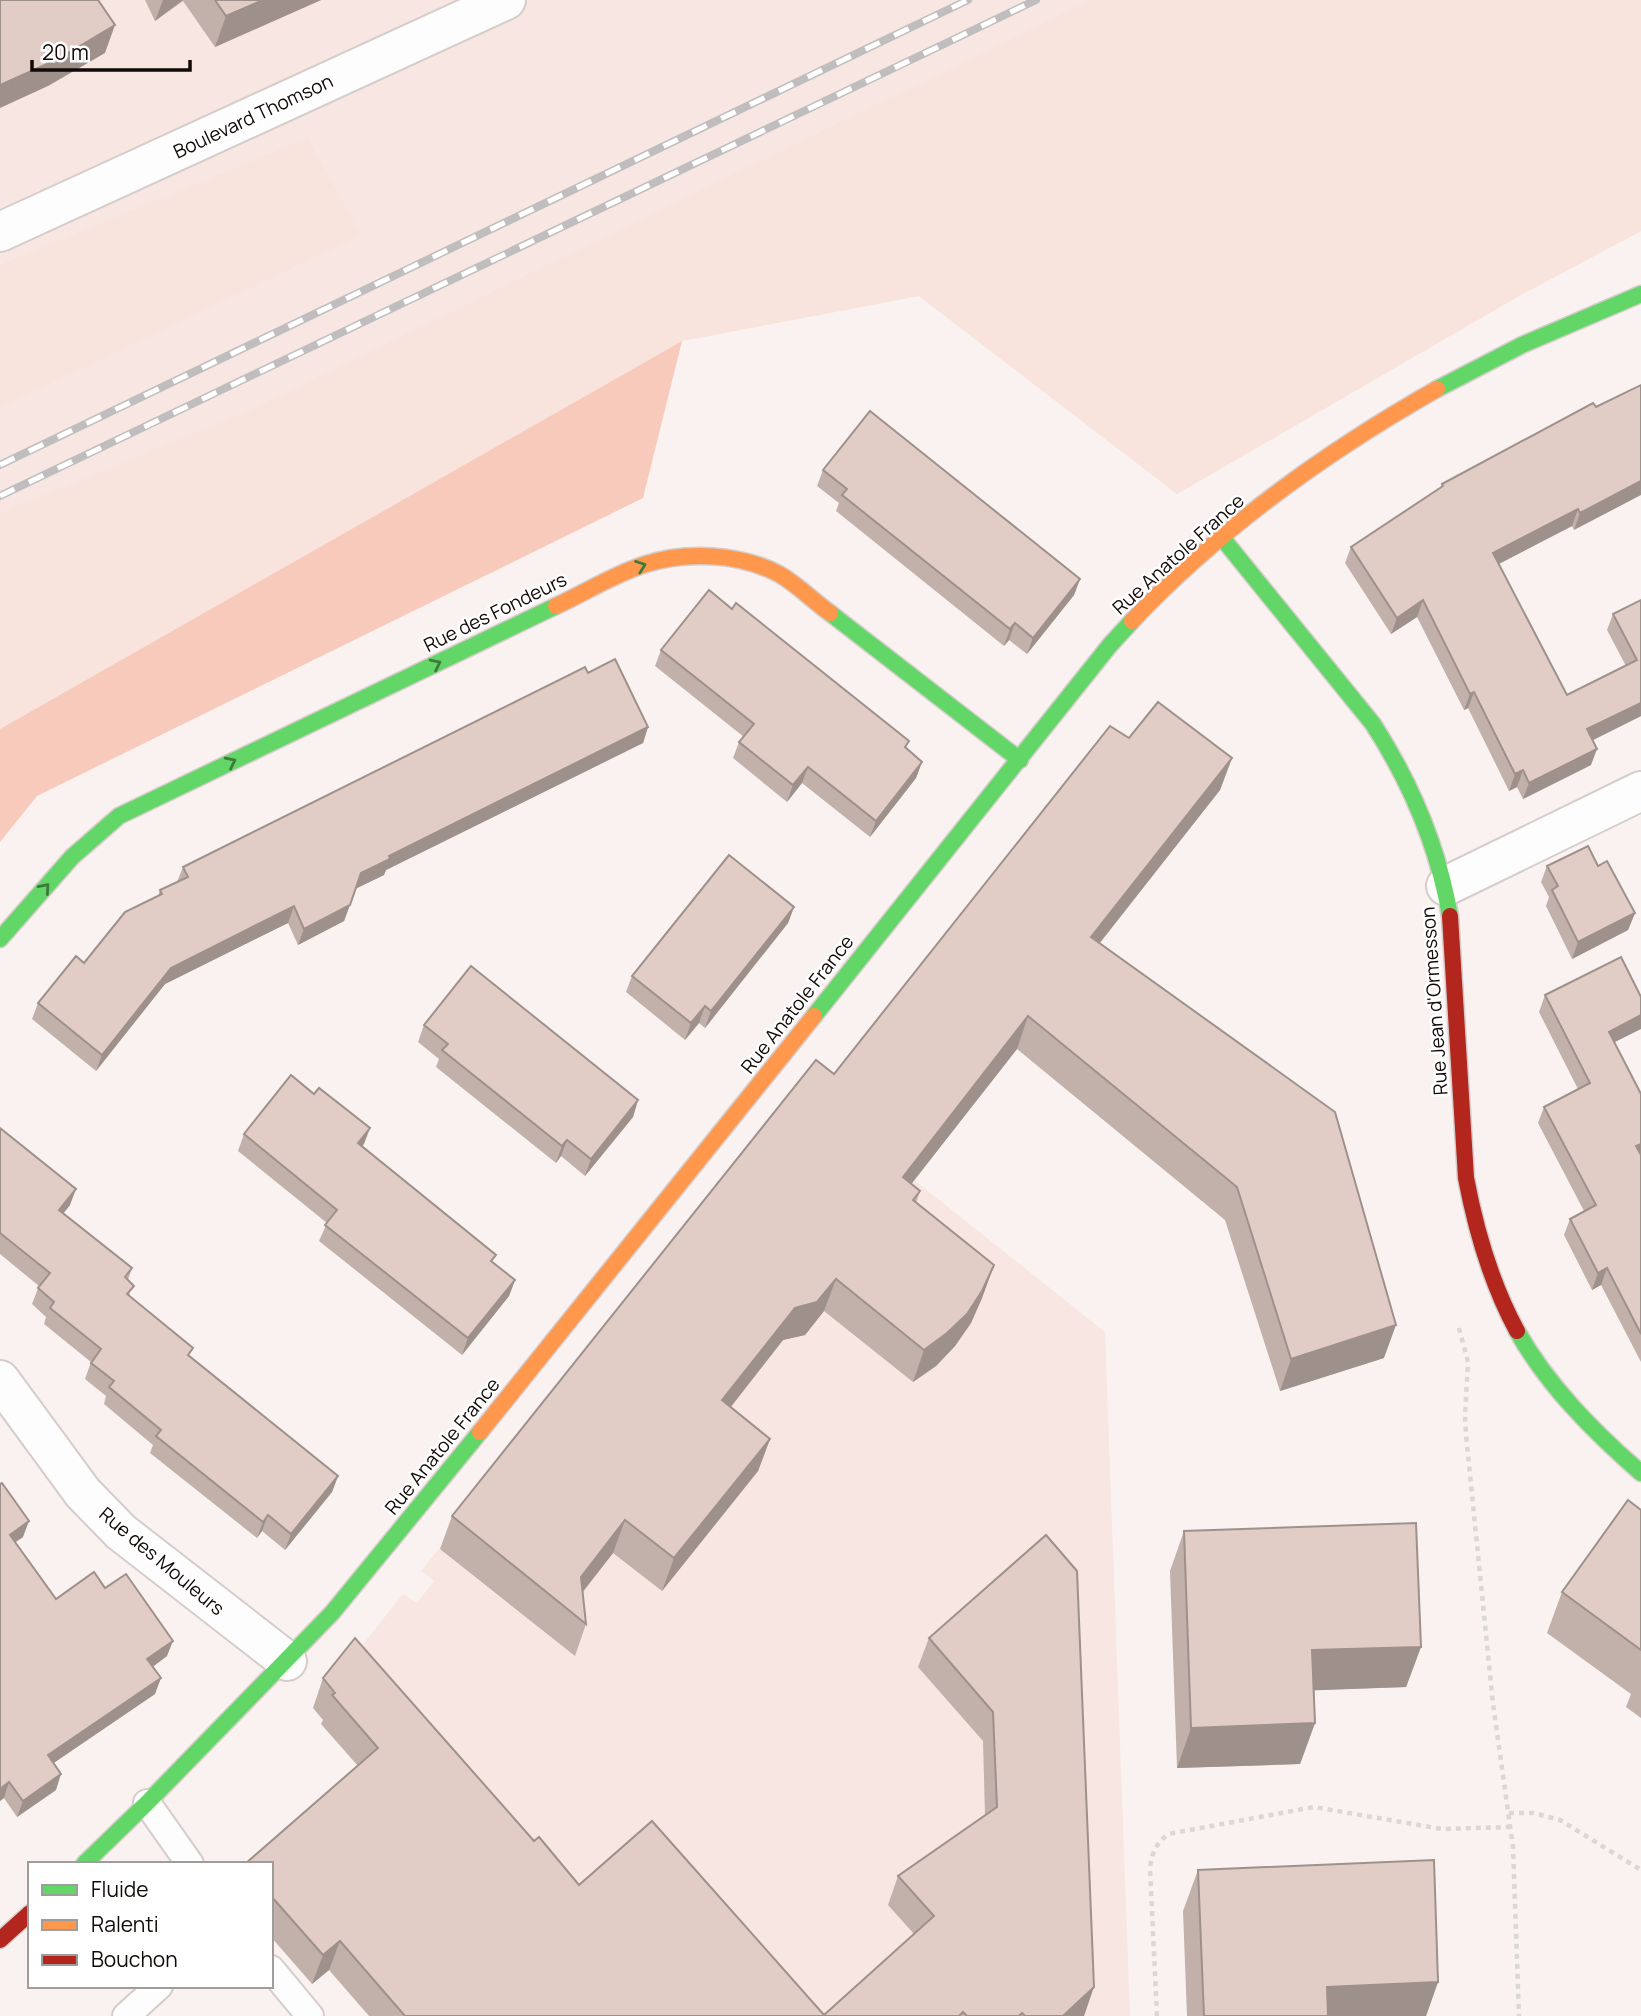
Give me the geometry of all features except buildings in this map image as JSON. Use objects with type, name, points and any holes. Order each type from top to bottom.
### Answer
[{"type":"street","name":"Boulevard Thomson","points":[[0,232],[506,0]]},
{"type":"street","name":"Rue Anatole France","points":[[86,1862],[332,1613],[557,1339],[1131,622],[1223,539],[1314,467],[1377,425],[1427,394],[1505,353],[1641,294]]},
{"type":"street","name":"Rue Jean d'Ormesson","points":[[1223,539],[1358,704],[1390,748],[1421,811],[1446,886],[1452,925],[1466,1178],[1483,1251],[1504,1307],[1538,1364],[1557,1390],[1610,1446],[1641,1473]]},
{"type":"street","name":"Rue des Fondeurs","points":[[0,939],[72,857],[119,816],[642,565],[676,556],[737,559],[759,565],[779,575],[1020,761]]},
{"type":"street","points":[[1446,886],[1641,791]]},
{"type":"street","name":"Rue des Mouleurs","points":[[0,1380],[83,1493],[121,1532],[286,1661]]},
{"type":"street","points":[[0,1940],[28,1915]]},
{"type":"lane","points":[[147,1803],[189,1862]]},
{"type":"lane","points":[[273,1971],[310,2016]]},
{"type":"lane","points":[[126,2016],[157,1988]]},
{"type":"path","points":[[1456,1320],[1468,1362],[1466,1435],[1493,1704],[1513,1847],[1520,2016]]},
{"type":"path","points":[[1157,2016],[1150,1868],[1158,1843],[1168,1834],[1314,1807],[1430,1828],[1457,1830],[1510,1827]]},
{"type":"path","points":[[1509,1813],[1533,1813],[1560,1820],[1641,1870]]},
{"type":"shaded area","points":[[0,0],[1641,0],[1641,231],[1519,296],[1177,494],[919,296],[682,341],[0,639],[0,408],[360,234],[308,137],[0,264]]},
{"type":"shaded area","points":[[1091,0],[1641,0],[1641,231],[1519,296],[1177,494],[919,296],[682,341],[0,729],[0,513],[246,412]]},
{"type":"shaded area","points":[[308,137],[361,235],[0,408],[0,264]]},
{"type":"shaded area","points":[[682,341],[643,498],[37,796],[0,842],[0,729]]},
{"type":"shaded area","points":[[805,1093],[1105,1332],[1130,2016],[582,2016],[341,1672],[403,1594],[417,1603],[434,1581],[421,1571]]},
{"type":"railway","points":[[0,465],[968,0]]},
{"type":"railway","points":[[0,496],[1036,0]]},
{"type":"traffic: fast","points":[[1437,389],[1522,345],[1641,294]]},
{"type":"traffic: fast","points":[[1223,539],[1373,724],[1387,746],[1411,792],[1430,840],[1450,916]]},
{"type":"traffic: fast","points":[[0,939],[72,857],[119,816],[556,606]]},
{"type":"traffic: fast","points":[[830,613],[1020,760]]},
{"type":"traffic: fast","points":[[814,1016],[1132,621]]},
{"type":"traffic: fast","points":[[1517,1331],[1557,1389],[1606,1441],[1641,1473]]},
{"type":"traffic: fast","points":[[86,1862],[332,1613],[480,1432]]},
{"type":"traffic: slow","points":[[1132,621],[1201,554],[1276,494],[1355,439],[1437,389]]},
{"type":"traffic: slow","points":[[556,606],[643,565],[676,558],[712,556],[747,562],[779,574],[830,613]]},
{"type":"traffic: slow","points":[[480,1432],[814,1016]]},
{"type":"traffic: jam","points":[[1450,916],[1466,1178],[1486,1256],[1499,1294],[1517,1331]]},
{"type":"traffic: jam","points":[[0,1940],[28,1915]]}]
